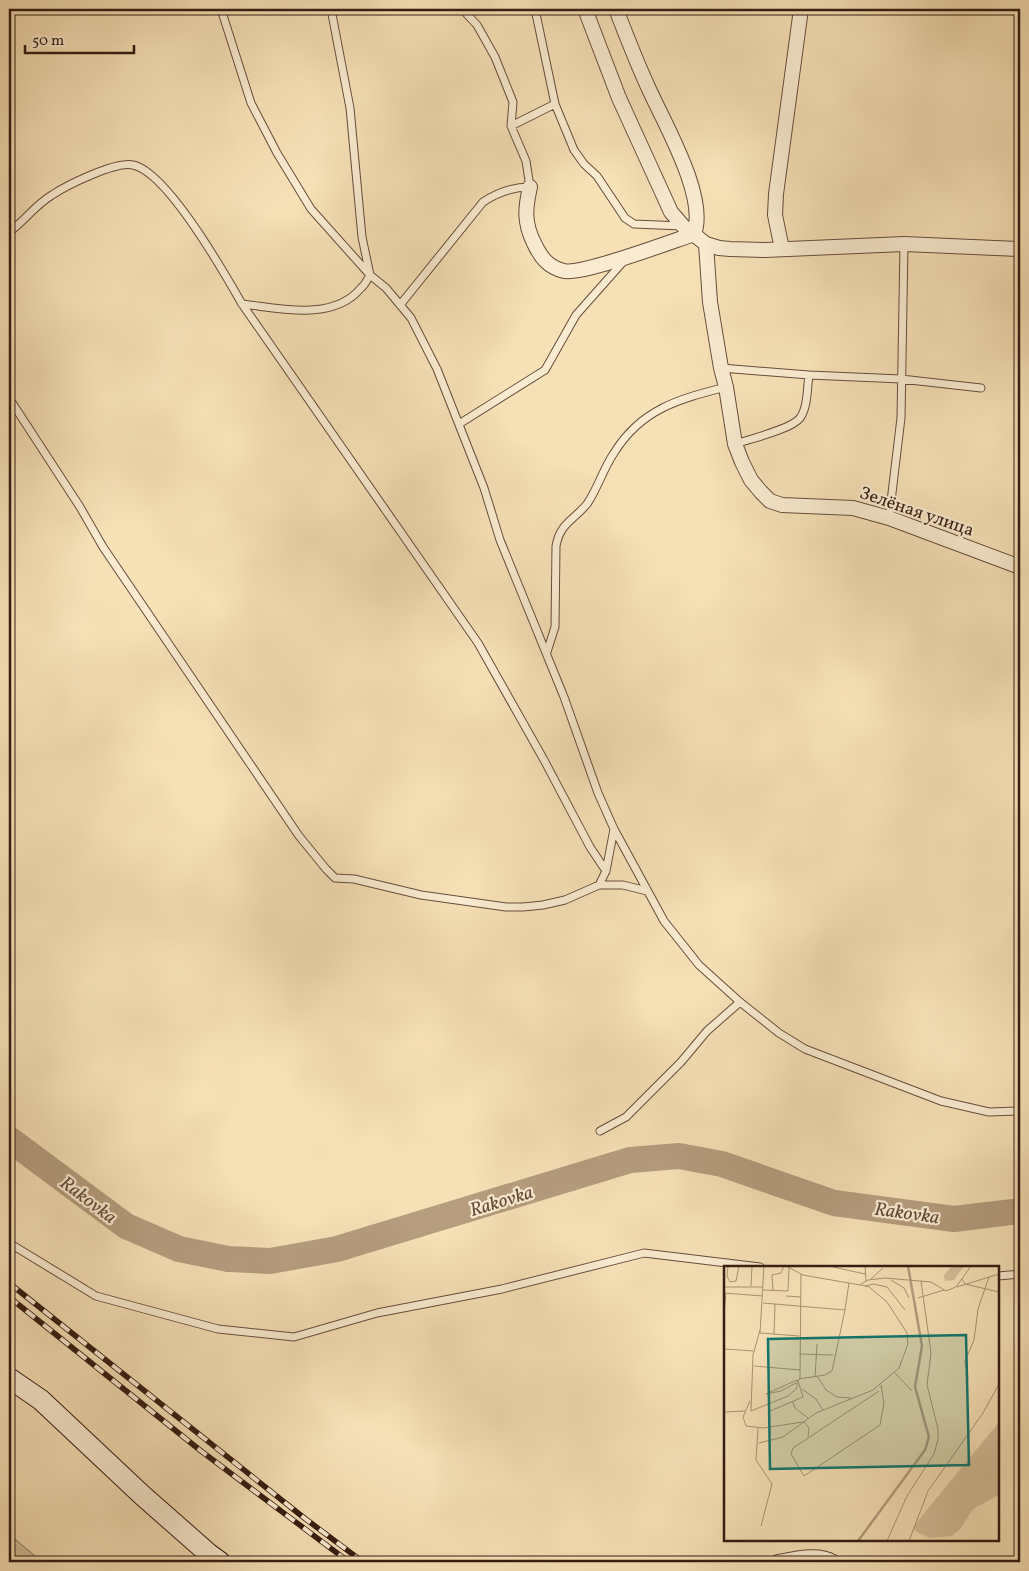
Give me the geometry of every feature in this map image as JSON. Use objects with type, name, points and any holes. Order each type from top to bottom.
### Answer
[{"type":"main road","points":[[9,1378],[42,1400],[142,1495],[220,1562]]},
{"type":"street","points":[[584,9],[619,98],[672,212],[688,230],[706,244],[730,250],[904,244],[1020,249]]},
{"type":"street","points":[[530,187],[526,206],[527,222],[532,238],[539,254],[546,263],[566,271],[576,271],[629,256],[697,226],[689,176],[645,81],[616,9]]},
{"type":"street","points":[[782,249],[775,215],[776,194],[800,9]]},
{"type":"street","points":[[706,244],[710,302],[735,444]]},
{"type":"street","name":"Зелёная улица","points":[[735,444],[751,480],[770,501],[782,505],[802,507],[839,506],[853,508],[889,518],[1020,567]]},
{"type":"street","points":[[778,1562],[803,1558],[828,1559],[833,1562]]},
{"type":"lane","points":[[221,9],[251,103],[277,153],[311,209],[370,275],[386,288],[411,318],[437,369],[484,488],[500,540],[547,652],[598,793],[614,829],[664,920],[699,965],[778,1033],[805,1049],[941,1101],[973,1110],[989,1112],[1020,1110]]},
{"type":"lane","points":[[242,304],[298,310],[321,309],[339,304],[352,297],[361,289],[370,275],[362,237],[350,108],[332,9]]},
{"type":"lane","points":[[400,305],[483,202],[497,193],[530,187],[526,161],[511,126],[512,102],[495,57],[477,24],[462,9]]},
{"type":"lane","points":[[534,9],[555,104],[574,150],[584,164],[597,176],[625,218],[634,224],[688,230]]},
{"type":"lane","points":[[511,126],[555,104]]},
{"type":"lane","points":[[9,232],[52,194],[92,175],[122,165],[134,165],[163,186],[211,249],[242,304],[478,643],[544,760],[590,847],[606,871]]},
{"type":"lane","points":[[889,518],[901,418],[904,244]]},
{"type":"lane","points":[[459,424],[545,370],[576,315],[588,299],[629,256]]},
{"type":"lane","points":[[721,368],[809,375],[901,379],[981,388]]},
{"type":"lane","points":[[735,444],[792,425],[800,417],[804,409],[809,375]]},
{"type":"lane","points":[[547,652],[555,627],[556,546],[558,535],[564,526],[586,504],[614,452],[639,422],[681,400],[726,387]]},
{"type":"lane","points":[[9,398],[80,507],[103,547],[299,836],[335,878],[354,879],[421,896],[506,907],[543,905],[565,900],[599,885],[623,885],[647,891]]},
{"type":"lane","points":[[599,885],[606,871],[614,829]]},
{"type":"lane","points":[[600,1131],[626,1117],[681,1062],[707,1031],[740,1002]]},
{"type":"lane","points":[[9,1243],[96,1296],[218,1329],[294,1337],[377,1313],[502,1289],[644,1253],[752,1266]]},
{"type":"lane","points":[[999,1276],[1020,1274]]},
{"type":"shaded area","points":[[9,1534],[42,1562],[9,1562]]},
{"type":"waterway","name":"Rakovka","points":[[9,1139],[126,1226],[179,1249],[228,1259],[270,1261],[337,1249],[630,1160],[679,1156],[722,1164],[834,1203],[954,1219],[1020,1211]]},
{"type":"railway","points":[[9,1283],[303,1517],[363,1562]]},
{"type":"railway","points":[[9,1297],[201,1451],[349,1562]]}]
